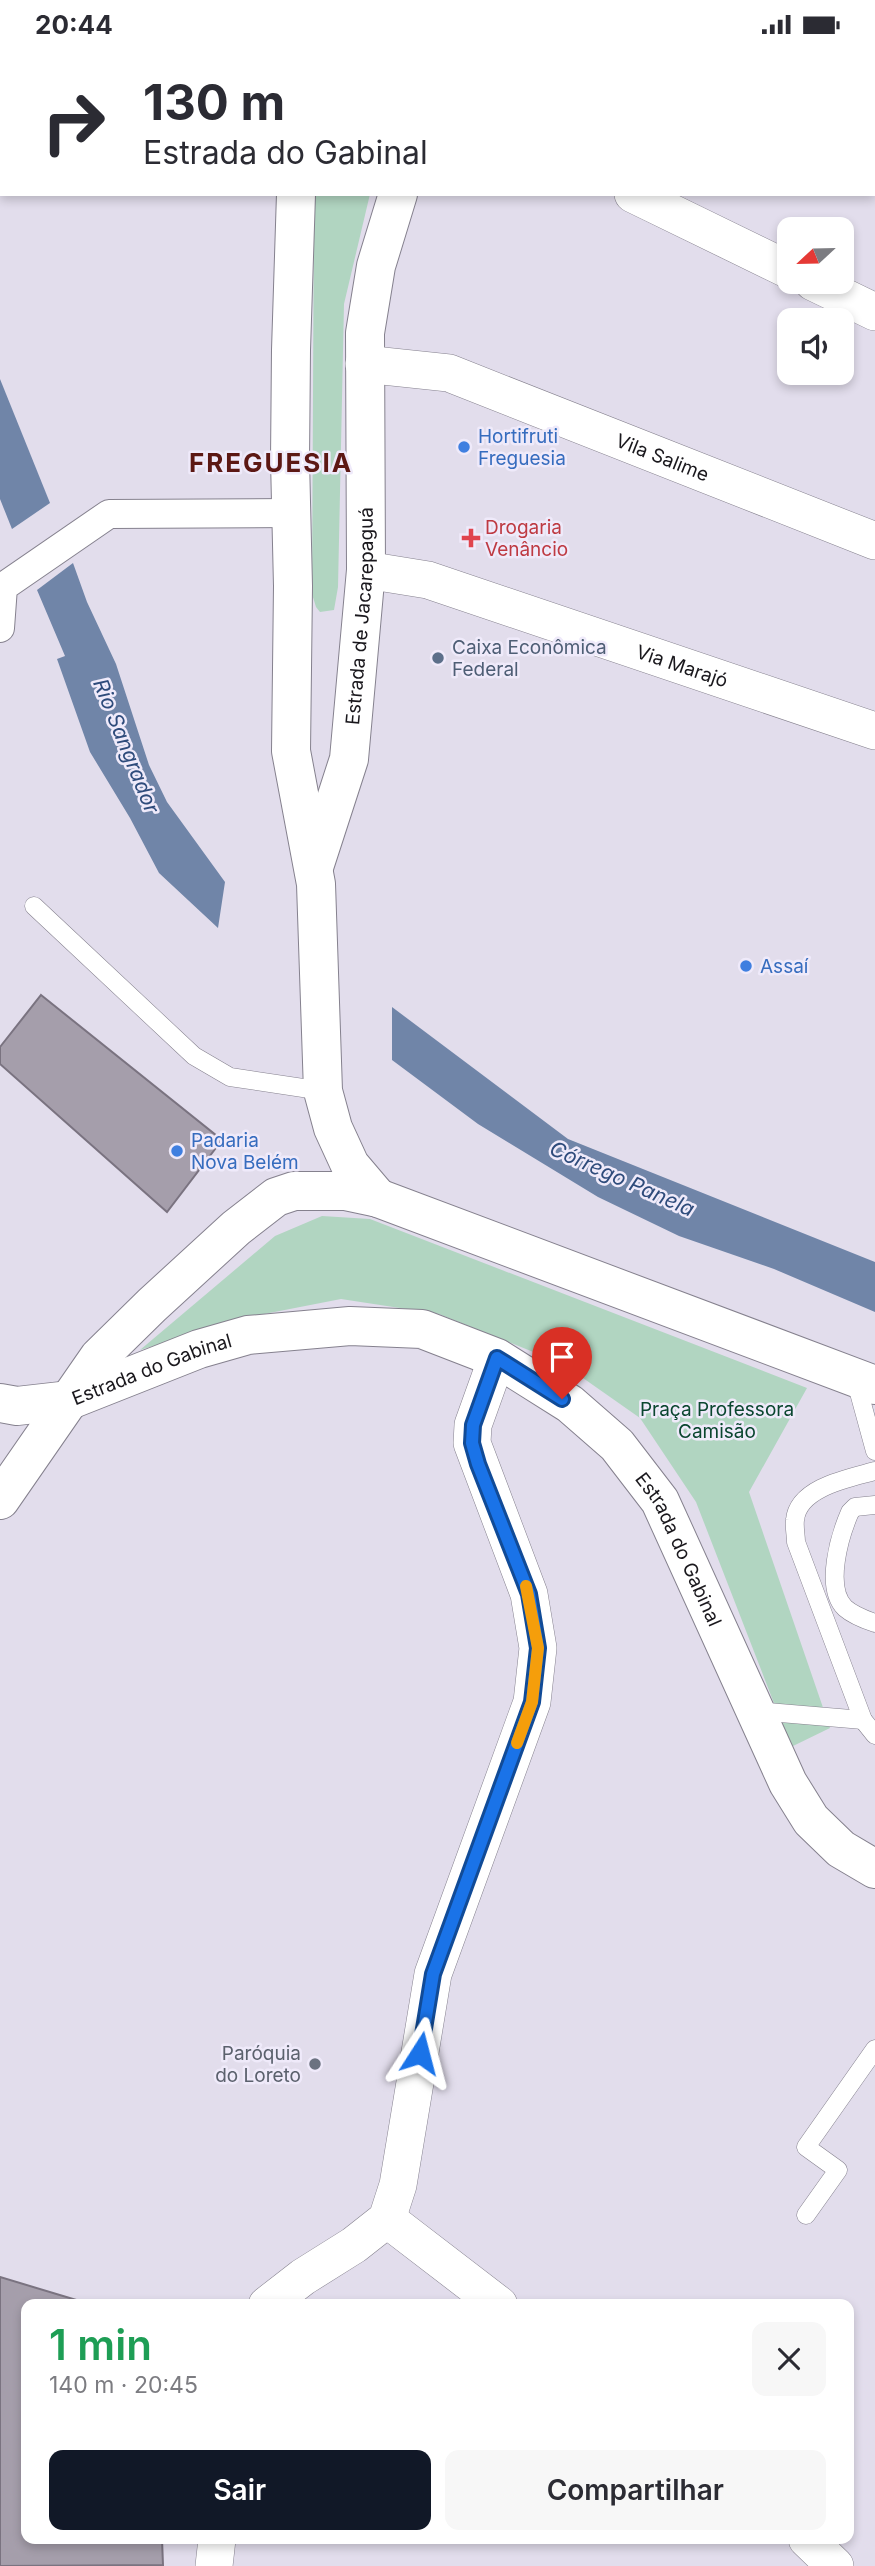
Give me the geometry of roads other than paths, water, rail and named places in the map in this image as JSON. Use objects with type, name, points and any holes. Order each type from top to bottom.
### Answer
[{"type":"main road","name":"Estrada de Jacarepaguá","points":[[296,196],[291,350],[291,751],[314,867],[323,1091],[333,1128],[350,1165],[378,1198]]},
{"type":"main road","name":"Estrada de Jacarepaguá","points":[[314,867],[349,759],[366,570],[365,333],[376,267],[397,196]]},
{"type":"main road","name":"Estrada do Gabinal","points":[[70,1400],[99,1357],[236,1228],[276,1198],[294,1191],[310,1189],[345,1191],[378,1198],[865,1381]]},
{"type":"main road","name":"Estrada do Gabinal","points":[[70,1400],[199,1349],[248,1335],[350,1326],[408,1327],[436,1332],[497,1358],[570,1404],[617,1445],[660,1501],[788,1783],[811,1820],[841,1849],[875,1869]]},
{"type":"main road","points":[[0,1403],[17,1406],[70,1400]]},
{"type":"main road","points":[[0,1500],[70,1400]]},
{"type":"street","points":[[637,196],[777,264]]},
{"type":"street","points":[[838,294],[875,312]]},
{"type":"street","name":"Vila Salime","points":[[364,364],[449,373],[875,541]]},
{"type":"street","points":[[0,628],[2,587],[109,514],[291,513]]},
{"type":"street","name":"Via Marajó","points":[[366,570],[428,580],[875,731]]},
{"type":"street","points":[[275,2299],[387,2219],[398,2185],[433,1974],[532,1702],[538,1648],[529,1594],[472,1443],[473,1425],[497,1358]]},
{"type":"street","points":[[387,2219],[491,2299]]},
{"type":"street","points":[[214,2566],[216,2544]]},
{"type":"street","points":[[812,2544],[835,2566]]},
{"type":"lane","points":[[34,906],[194,1056],[230,1077],[323,1091]]},
{"type":"lane","points":[[865,1381],[875,1451]]},
{"type":"lane","points":[[875,1471],[826,1485],[804,1499],[795,1517],[796,1542],[863,1720],[875,1735]]},
{"type":"lane","points":[[875,1505],[856,1507],[850,1512],[833,1574],[839,1598],[845,1608],[875,1623]]},
{"type":"lane","points":[[755,1711],[863,1720]]},
{"type":"lane","points":[[806,2215],[838,2170],[806,2147],[875,2049]]},
{"type":"water","points":[[0,379],[50,503],[12,529],[0,499]]},
{"type":"water","name":"Rio Sangrador","points":[[73,563],[87,602],[116,664],[149,765],[167,802],[225,882],[218,928],[159,873],[90,752],[57,659],[65,656],[37,590]]},
{"type":"water","name":"Córrego Panela","points":[[392,1007],[568,1139],[875,1262],[875,1312],[774,1269],[679,1236],[598,1197],[478,1124],[392,1060]]},
{"type":"place","name":"Hortifruti Freguesia","points":[[464,447]]},
{"type":"place","name":"Drogaria Venâncio","points":[[471,538]]},
{"type":"place","name":"Caixa Econômica Federal","points":[[438,658]]},
{"type":"place","name":"Assaí","points":[[746,966]]},
{"type":"place","name":"Padaria Nova Belém","points":[[177,1151]]},
{"type":"place","name":"Paróquia do Loreto","points":[[315,2064]]},
{"type":"district","name":"FREGUESIA","points":[[271,463]]},
{"type":"park label","name":"Praça Professora Camisão","points":[[717,1420]]}]
